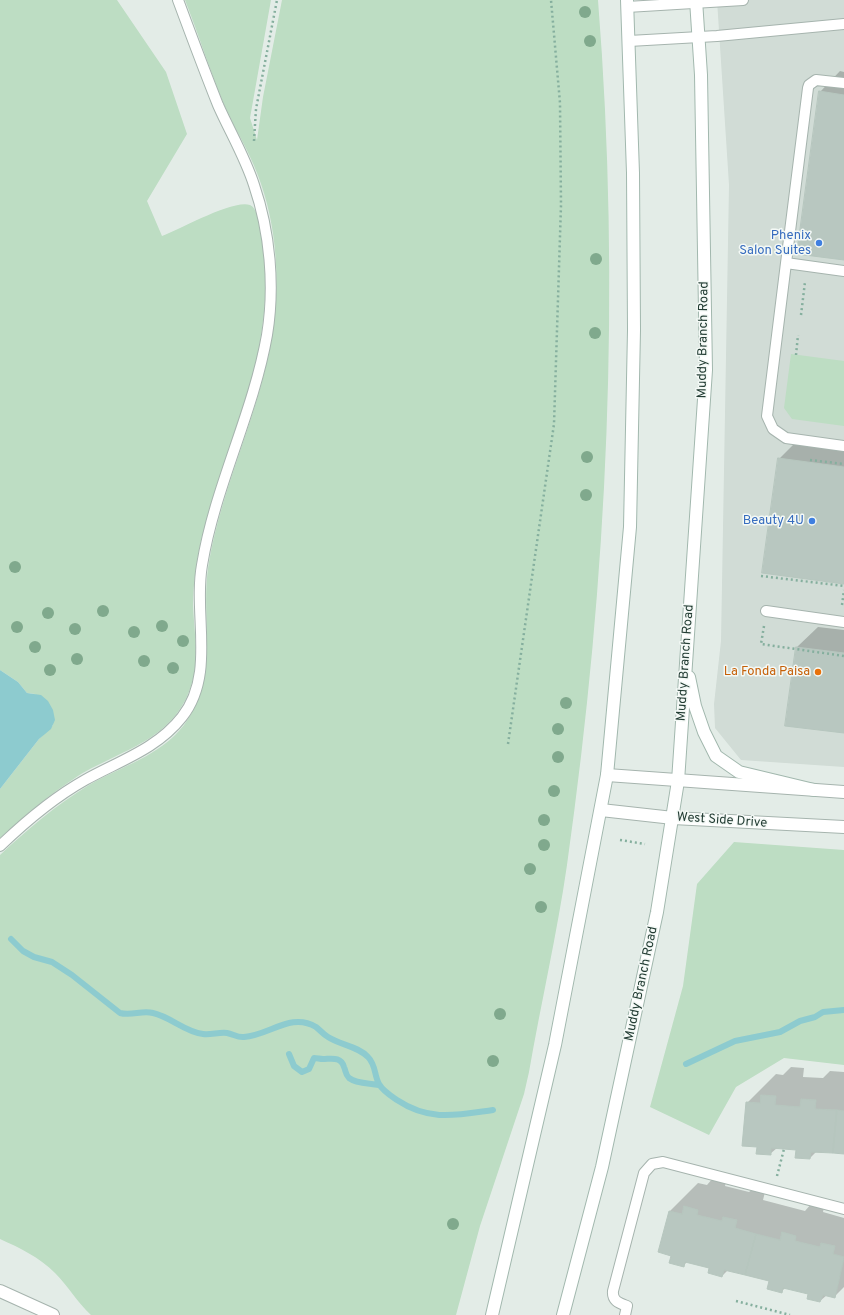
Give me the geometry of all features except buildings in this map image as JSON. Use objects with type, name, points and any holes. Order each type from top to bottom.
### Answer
[{"type":"main road","name":"Muddy Branch Road","points":[[563,1315],[602,1167],[657,912],[678,781],[678,763],[706,370],[701,91],[696,1]]},
{"type":"main road","points":[[492,1315],[555,1045],[607,774],[630,527],[634,330],[634,173],[627,3]]},
{"type":"main road","points":[[686,665],[695,706],[704,732],[716,756],[739,772],[814,790]]},
{"type":"main road","points":[[607,774],[678,781],[844,792]]},
{"type":"main road","name":"West Side Drive","points":[[601,810],[673,818],[844,827]]},
{"type":"main road","points":[[0,1291],[53,1315]]},
{"type":"lane","points":[[0,846],[23,824],[51,801],[86,780],[124,761],[160,739],[183,716],[194,696],[201,668],[199,606],[201,567],[211,524],[251,401],[267,334],[270,287],[269,246],[254,184],[218,104],[178,0]]},
{"type":"lane","points":[[627,3],[743,0]]},
{"type":"lane","points":[[629,41],[698,37],[844,24]]},
{"type":"lane","points":[[844,82],[816,80],[810,84],[808,88],[767,416],[769,423],[779,435],[786,438],[844,446]]},
{"type":"lane","points":[[786,264],[844,271]]},
{"type":"lane","points":[[766,611],[844,622]]},
{"type":"lane","points":[[625,1315],[627,1306],[614,1298],[613,1291],[644,1173],[652,1164],[663,1162],[844,1209]]},
{"type":"path","points":[[254,144],[256,109],[277,0]]},
{"type":"path","points":[[508,744],[554,424],[561,205],[560,103],[552,0]]},
{"type":"path","points":[[801,315],[806,275]]},
{"type":"path","points":[[796,355],[798,335]]},
{"type":"path","points":[[810,460],[844,464]]},
{"type":"path","points":[[761,576],[844,586]]},
{"type":"path","points":[[766,611],[761,644],[844,656]]},
{"type":"path","points":[[620,840],[645,844]]},
{"type":"path","points":[[780,1165],[784,1149]]},
{"type":"path","points":[[736,1301],[789,1315]]},
{"type":"shaded area","points":[[717,0],[844,0],[844,767],[741,760],[715,728],[714,704],[721,641],[729,185]]},
{"type":"green space","points":[[0,0],[117,0],[166,72],[187,134],[147,201],[162,236],[231,206],[242,204],[250,205],[256,211],[262,235],[265,262],[265,297],[262,332],[255,367],[236,435],[202,536],[198,553],[193,596],[196,649],[195,666],[194,675],[187,697],[177,714],[149,739],[78,776],[38,805],[0,838],[0,789],[39,739],[53,725],[35,694],[27,693],[18,682],[0,670]]},
{"type":"green space","points":[[185,0],[271,0],[250,118],[257,140],[263,97],[282,0],[598,0],[605,109],[609,217],[609,325],[601,541],[581,757],[563,891],[529,1072],[524,1094],[480,1226],[456,1315],[91,1315],[49,1267],[29,1253],[0,1239],[0,855],[65,801],[89,785],[140,760],[164,745],[184,725],[196,706],[203,686],[206,666],[206,604],[209,562],[222,507],[249,425],[265,371],[271,343],[276,300],[276,257],[264,193],[249,155],[223,102]]},
{"type":"green space","points":[[791,354],[844,361],[844,426],[792,419],[784,408]]},
{"type":"green space","points":[[734,842],[844,850],[844,1065],[784,1058],[736,1087],[709,1135],[650,1107],[683,986],[697,884]]},
{"type":"water","points":[[0,670],[18,682],[27,693],[41,695],[48,701],[53,710],[55,720],[51,729],[39,739],[0,789]]},
{"type":"waterway","points":[[11,939],[23,951],[34,957],[52,962],[72,975],[120,1013],[129,1014],[149,1012],[160,1015],[196,1033],[227,1033],[242,1037],[254,1035],[289,1023],[307,1023],[316,1027],[333,1040],[364,1053],[371,1060],[377,1081],[383,1089],[392,1097],[409,1107],[421,1112],[444,1115],[467,1114],[493,1110]]},
{"type":"waterway","points":[[686,1064],[735,1041],[780,1032],[800,1021],[815,1017],[823,1012],[844,1010]]},
{"type":"waterway","points":[[289,1054],[294,1066],[302,1072],[309,1069],[314,1058],[335,1059],[343,1063],[347,1075],[352,1080],[379,1085]]},
{"type":"place","name":"Phenix Salon Suites","points":[[819,243]]},
{"type":"place","name":"Beauty 4U","points":[[812,521]]},
{"type":"place","name":"La Fonda Paisa","points":[[818,672]]}]
